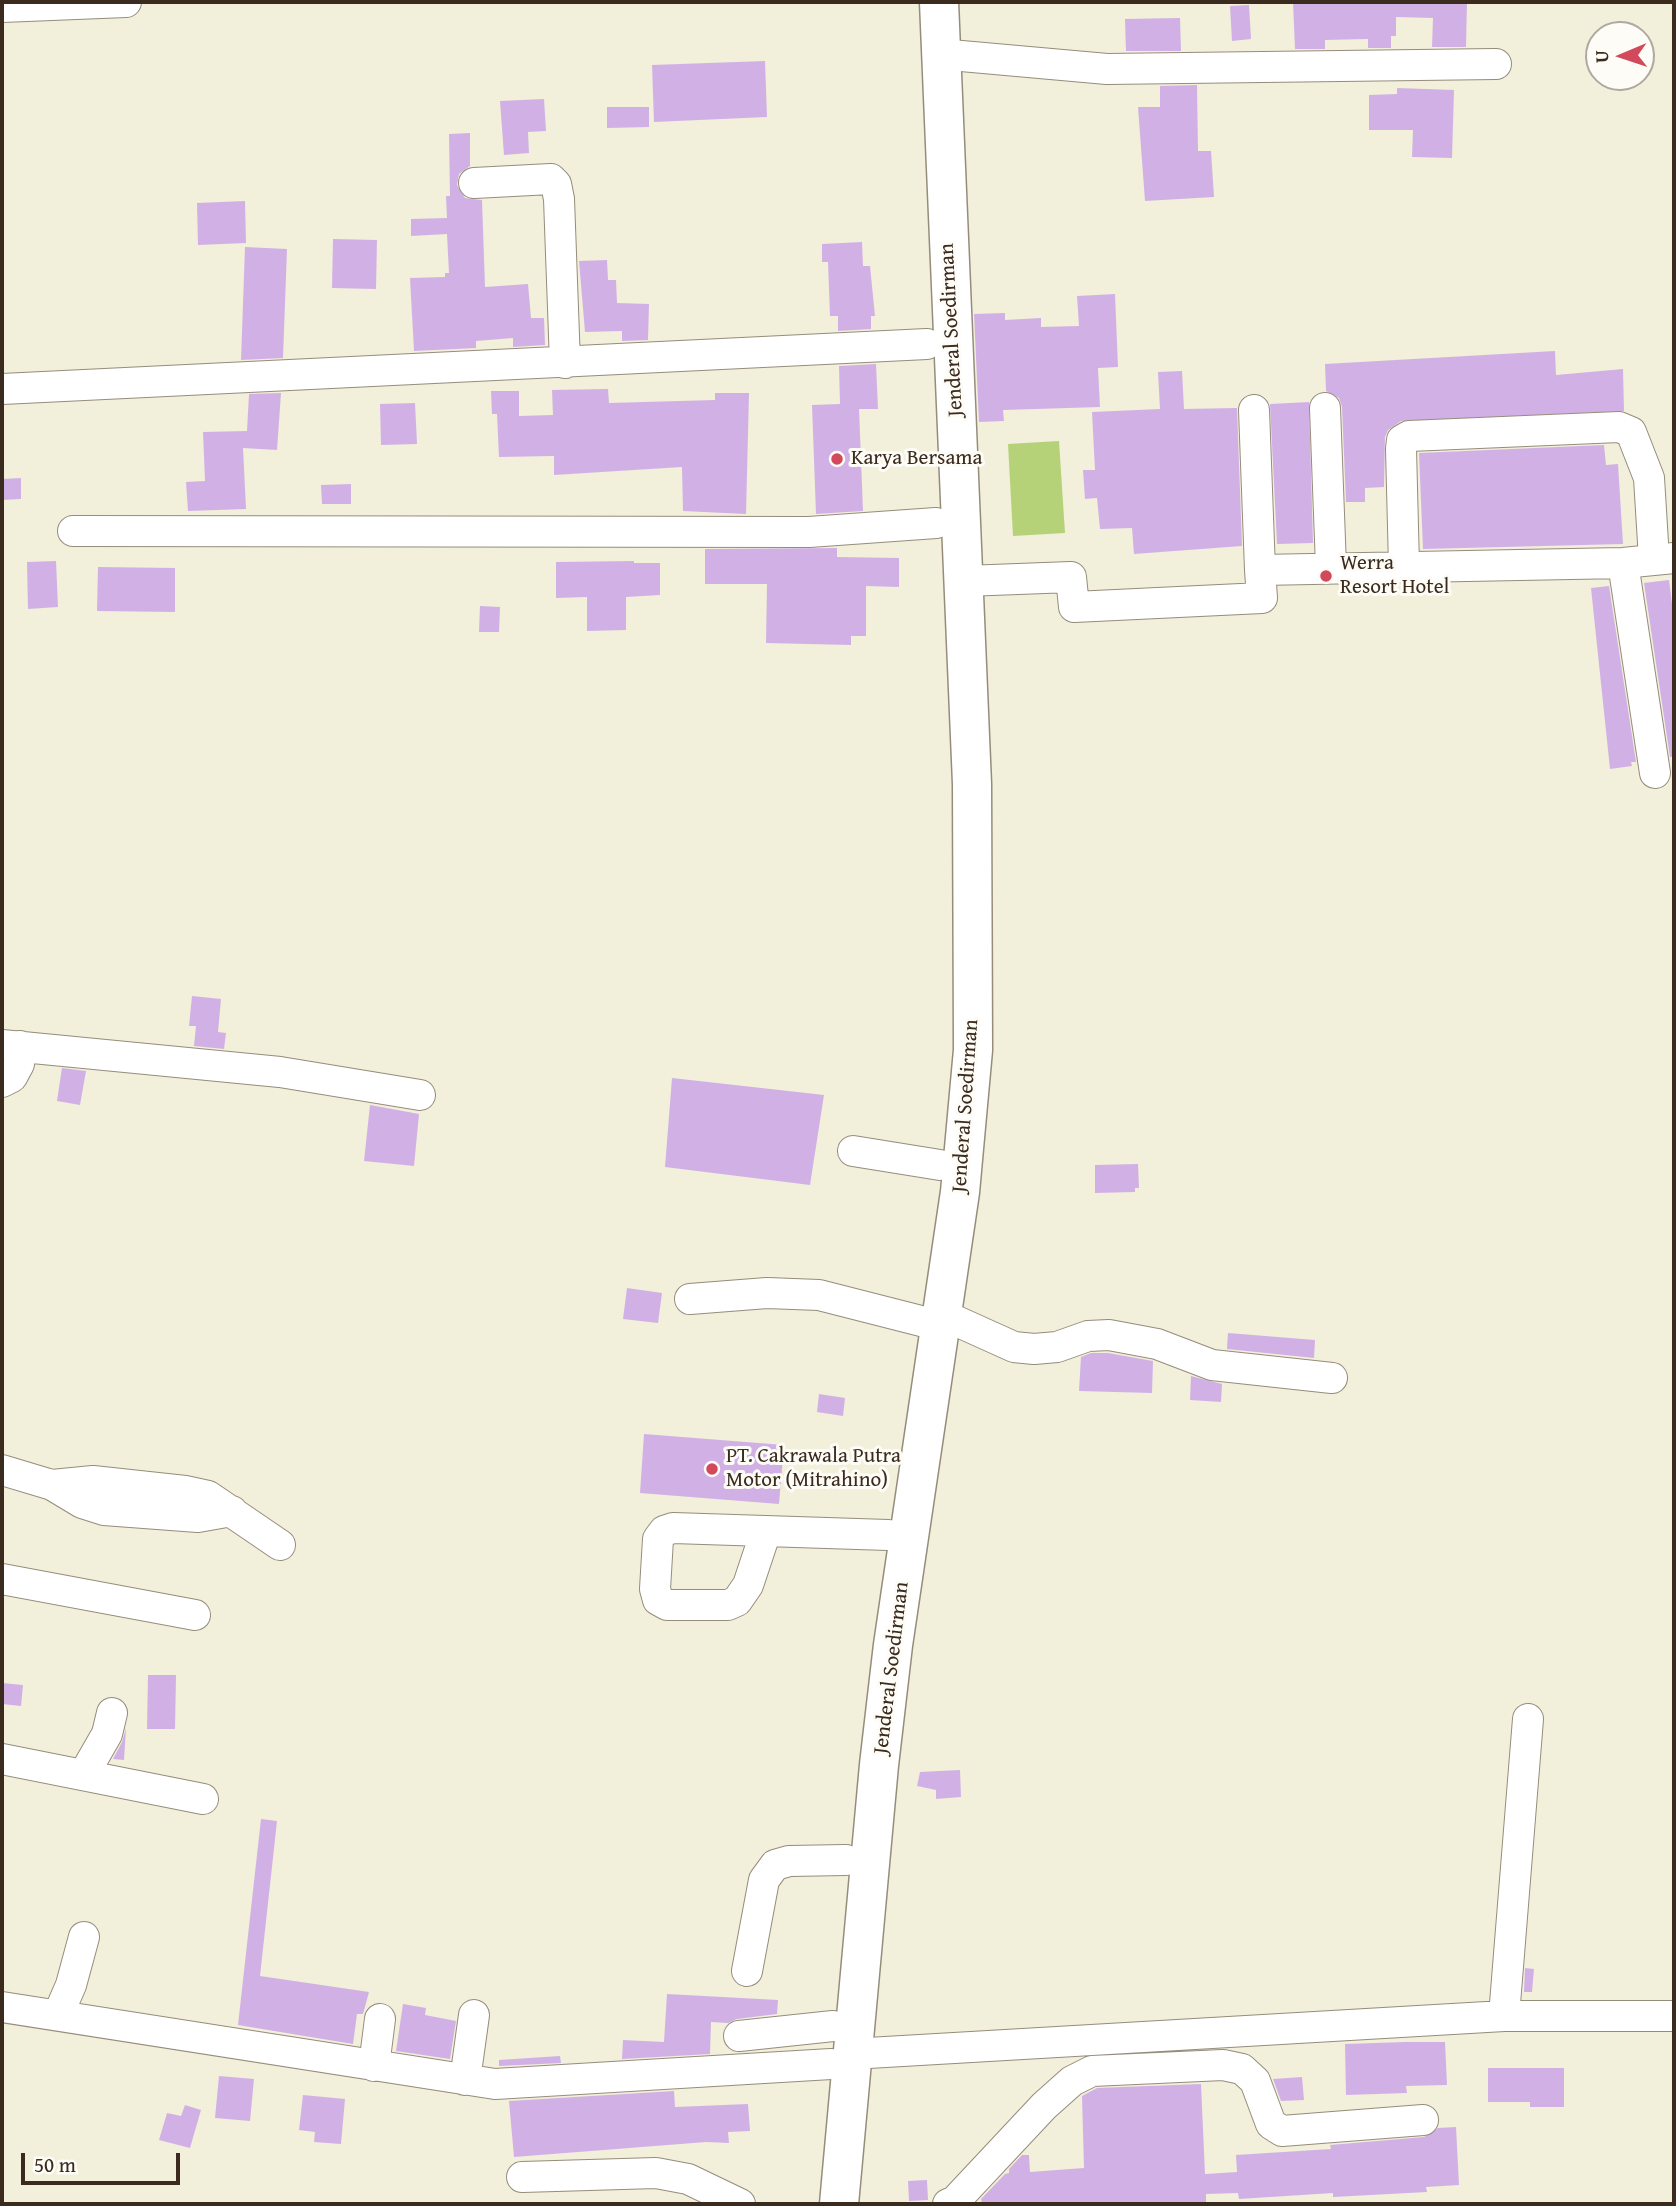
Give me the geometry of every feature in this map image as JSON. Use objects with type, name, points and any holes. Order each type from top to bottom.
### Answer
[{"type":"highway","name":"Jenderal Soedirman","points":[[819,2204],[893,1645],[932,1318],[940,1165],[950,1048],[949,784],[927,344],[915,2]]},
{"type":"highway","name":"Jenderal Soedirman","points":[[839,2204],[838,2048],[846,1860],[872,1633],[888,1535],[963,1168],[973,1050],[972,784],[965,581],[939,54],[939,2]]},
{"type":"street","points":[[2,6],[126,2]]},
{"type":"street","points":[[939,54],[1107,69],[1496,64]]},
{"type":"street","points":[[474,183],[551,179],[556,184],[559,199],[565,363]]},
{"type":"street","points":[[2,389],[927,344]]},
{"type":"street","points":[[1325,408],[1331,567]]},
{"type":"street","points":[[965,581],[1071,577],[1074,607],[1262,598],[1254,410]]},
{"type":"street","points":[[1260,570],[1623,563],[1664,559],[1649,478],[1631,432],[1619,427],[1409,436],[1402,440],[1404,566]]},
{"type":"street","points":[[73,531],[809,532],[936,523]]},
{"type":"street","points":[[1623,563],[1655,773]]},
{"type":"street","points":[[2,1082],[12,1077],[19,1064],[11,1045],[280,1072],[420,1095]]},
{"type":"street","points":[[853,1151],[940,1165]]},
{"type":"street","points":[[690,1299],[767,1293],[819,1295],[932,1318],[1014,1347],[1034,1349],[1057,1346],[1088,1336],[1109,1335],[1157,1345],[1212,1365],[1332,1378]]},
{"type":"street","points":[[2,1470],[52,1485],[82,1503],[104,1510],[146,1501],[198,1517],[232,1511],[280,1545]]},
{"type":"street","points":[[765,1531],[888,1535]]},
{"type":"street","points":[[2,1579],[195,1615]]},
{"type":"street","points":[[84,1774],[107,1734],[112,1713]]},
{"type":"street","points":[[1504,2016],[1528,1719]]},
{"type":"street","points":[[2,1759],[203,1799]]},
{"type":"street","points":[[747,1971],[764,1880],[775,1865],[789,1861],[846,1860]]},
{"type":"street","points":[[58,2015],[71,1985],[84,1937]]},
{"type":"street","points":[[2,2007],[465,2080],[514,2084],[838,2048],[1504,2016],[1674,2016]]},
{"type":"street","points":[[465,2080],[474,2015]]},
{"type":"street","points":[[374,2066],[380,2019]]},
{"type":"street","points":[[739,2036],[838,2048]]},
{"type":"street","points":[[948,2204],[956,2201],[1044,2106],[1072,2081],[1092,2071],[1223,2066],[1242,2069],[1255,2081],[1271,2124],[1282,2131],[1423,2120]]},
{"type":"street","points":[[522,2177],[656,2173],[688,2179],[740,2204]]},
{"type":"green space","points":[[1059,441],[1065,533],[1013,536],[1008,444]]},
{"type":"building","points":[[1293,2],[1467,2],[1466,47],[1432,47],[1433,18],[1396,17],[1396,36],[1391,36],[1391,48],[1368,48],[1368,39],[1325,40],[1325,49],[1295,49]]},
{"type":"building","points":[[1249,5],[1251,39],[1232,41],[1230,6]]},
{"type":"building","points":[[1180,18],[1181,51],[1126,51],[1125,19]]},
{"type":"building","points":[[765,61],[767,117],[654,122],[652,65]]},
{"type":"building","points":[[1197,85],[1198,151],[1211,151],[1214,197],[1145,201],[1138,107],[1160,107],[1160,86]]},
{"type":"building","points":[[1397,88],[1454,90],[1452,158],[1412,157],[1413,130],[1369,130],[1369,95],[1397,94]]},
{"type":"building","points":[[544,99],[546,131],[528,132],[529,153],[504,155],[500,101]]},
{"type":"building","points":[[607,107],[649,107],[649,127],[607,128]]},
{"type":"building","points":[[470,133],[470,166],[459,174],[457,185],[465,198],[482,200],[485,287],[528,284],[531,318],[544,318],[545,345],[513,347],[513,338],[476,341],[476,348],[414,351],[410,278],[445,277],[445,273],[449,273],[447,234],[411,236],[411,219],[447,218],[446,196],[450,196],[449,134]]},
{"type":"building","points":[[245,201],[246,243],[198,245],[197,203]]},
{"type":"building","points":[[333,239],[377,240],[376,289],[332,288]]},
{"type":"building","points":[[862,242],[863,266],[870,266],[875,316],[871,316],[871,329],[838,331],[838,316],[830,316],[828,262],[822,262],[822,244]]},
{"type":"building","points":[[245,247],[287,249],[283,358],[241,360]]},
{"type":"building","points":[[607,260],[608,280],[616,280],[617,303],[649,304],[648,340],[622,341],[622,331],[585,332],[579,261]]},
{"type":"building","points":[[1115,294],[1118,367],[1098,368],[1100,407],[1003,410],[1004,421],[979,422],[974,314],[1005,313],[1005,320],[1041,318],[1041,327],[1079,326],[1077,296]]},
{"type":"building","points":[[1555,351],[1556,375],[1623,369],[1624,411],[1401,421],[1388,430],[1385,437],[1384,487],[1365,488],[1365,502],[1346,502],[1342,407],[1339,398],[1326,391],[1325,364]]},
{"type":"building","name":"Karya Bersama","points":[[876,364],[878,409],[859,409],[863,511],[816,514],[812,405],[840,404],[839,366]]},
{"type":"building","points":[[1182,371],[1184,409],[1237,408],[1242,546],[1134,554],[1132,528],[1100,529],[1097,498],[1085,499],[1083,470],[1095,470],[1092,412],[1160,409],[1158,372]]},
{"type":"building","points":[[608,389],[609,403],[715,400],[715,393],[749,393],[746,514],[683,511],[682,467],[554,475],[554,456],[499,457],[497,414],[492,414],[491,391],[519,391],[519,416],[553,415],[552,390]]},
{"type":"building","points":[[281,393],[277,450],[243,448],[246,509],[188,511],[186,482],[205,481],[203,432],[247,431],[249,394]]},
{"type":"building","points":[[1309,402],[1313,543],[1277,544],[1270,404]]},
{"type":"building","points":[[415,403],[417,444],[381,445],[380,404]]},
{"type":"building","points":[[1604,445],[1606,465],[1618,464],[1623,544],[1423,549],[1419,453]]},
{"type":"building","points":[[21,478],[21,499],[2,500],[2,479]]},
{"type":"building","points":[[351,484],[351,504],[322,504],[321,485]]},
{"type":"building","points":[[837,548],[837,557],[899,558],[899,587],[866,586],[866,636],[851,636],[851,645],[766,643],[767,584],[705,584],[705,549]]},
{"type":"building","points":[[56,561],[58,607],[28,609],[27,562]]},
{"type":"building","points":[[556,562],[660,563],[660,595],[626,597],[626,630],[587,631],[587,597],[556,598]]},
{"type":"building","points":[[98,567],[175,568],[175,612],[97,611]]},
{"type":"building","points":[[1669,580],[1674,620],[1674,756],[1670,757],[1644,583]]},
{"type":"building","points":[[1609,586],[1636,762],[1631,762],[1632,766],[1610,769],[1591,588]]},
{"type":"building","points":[[480,606],[500,607],[499,632],[479,632]]},
{"type":"building","points":[[192,996],[221,999],[218,1032],[226,1033],[224,1049],[194,1046],[196,1026],[189,1026]]},
{"type":"building","points":[[62,1068],[86,1071],[80,1105],[57,1101]]},
{"type":"building","points":[[672,1078],[824,1095],[810,1185],[665,1167]]},
{"type":"building","points":[[370,1105],[419,1114],[414,1166],[364,1161]]},
{"type":"building","points":[[1138,1164],[1139,1188],[1135,1188],[1135,1192],[1095,1193],[1095,1165]]},
{"type":"building","points":[[627,1288],[662,1293],[658,1323],[623,1319]]},
{"type":"building","points":[[1228,1333],[1315,1340],[1314,1358],[1227,1349]]},
{"type":"building","points":[[1091,1353],[1108,1353],[1153,1361],[1152,1393],[1079,1391],[1081,1357]]},
{"type":"building","points":[[1191,1376],[1222,1384],[1221,1402],[1190,1400]]},
{"type":"building","points":[[819,1394],[845,1398],[843,1416],[817,1412]]},
{"type":"building","name":"PT. Cakrawala Putra Motor (Mitrahino)","points":[[644,1434],[784,1445],[779,1504],[640,1493]]},
{"type":"building","points":[[148,1675],[176,1675],[175,1729],[147,1729]]},
{"type":"building","points":[[2,1683],[23,1685],[21,1706],[2,1704]]},
{"type":"building","points":[[126,1728],[124,1760],[113,1759],[122,1742]]},
{"type":"building","points":[[960,1770],[961,1797],[936,1799],[936,1790],[917,1786],[920,1772]]},
{"type":"building","points":[[261,1819],[277,1821],[260,1976],[369,1992],[363,2014],[357,2014],[353,2044],[238,2025]]},
{"type":"building","points":[[1525,1968],[1534,1969],[1532,1992],[1524,1992]]},
{"type":"building","points":[[667,1994],[778,2000],[777,2014],[737,2019],[728,2023],[711,2022],[710,2054],[622,2059],[623,2040],[664,2042]]},
{"type":"building","points":[[403,2004],[426,2008],[425,2015],[456,2021],[450,2059],[396,2051]]},
{"type":"building","points":[[1445,2042],[1447,2085],[1406,2086],[1407,2093],[1346,2095],[1345,2044]]},
{"type":"building","points":[[560,2056],[561,2063],[499,2066],[499,2060]]},
{"type":"building","points":[[1488,2068],[1564,2068],[1564,2107],[1530,2107],[1530,2102],[1488,2102]]},
{"type":"building","points":[[219,2076],[254,2079],[250,2121],[215,2118]]},
{"type":"building","points":[[1302,2077],[1304,2100],[1281,2101],[1273,2079]]},
{"type":"building","points":[[1201,2084],[1205,2174],[1237,2172],[1236,2155],[1331,2149],[1330,2145],[1424,2137],[1438,2128],[1456,2127],[1459,2185],[1426,2187],[1427,2192],[1333,2197],[1333,2193],[1239,2199],[1238,2193],[1206,2194],[1206,2202],[982,2204],[981,2199],[1009,2173],[1009,2169],[1022,2155],[1029,2155],[1030,2172],[1084,2168],[1082,2096],[1097,2088]]},
{"type":"building","points":[[674,2091],[675,2107],[748,2104],[750,2131],[728,2132],[729,2143],[706,2142],[514,2157],[509,2101]]},
{"type":"building","points":[[303,2095],[345,2099],[341,2144],[314,2142],[315,2132],[299,2130]]},
{"type":"building","points":[[185,2105],[201,2110],[190,2148],[159,2140],[167,2113],[181,2116]]},
{"type":"building","points":[[927,2180],[928,2200],[909,2201],[908,2181]]},
{"type":"place","name":"Karya Bersama","points":[[837,459]]},
{"type":"place","name":"Werra Resort Hotel","points":[[1326,576]]},
{"type":"place","name":"PT. Cakrawala Putra Motor (Mitrahino)","points":[[712,1469]]}]
